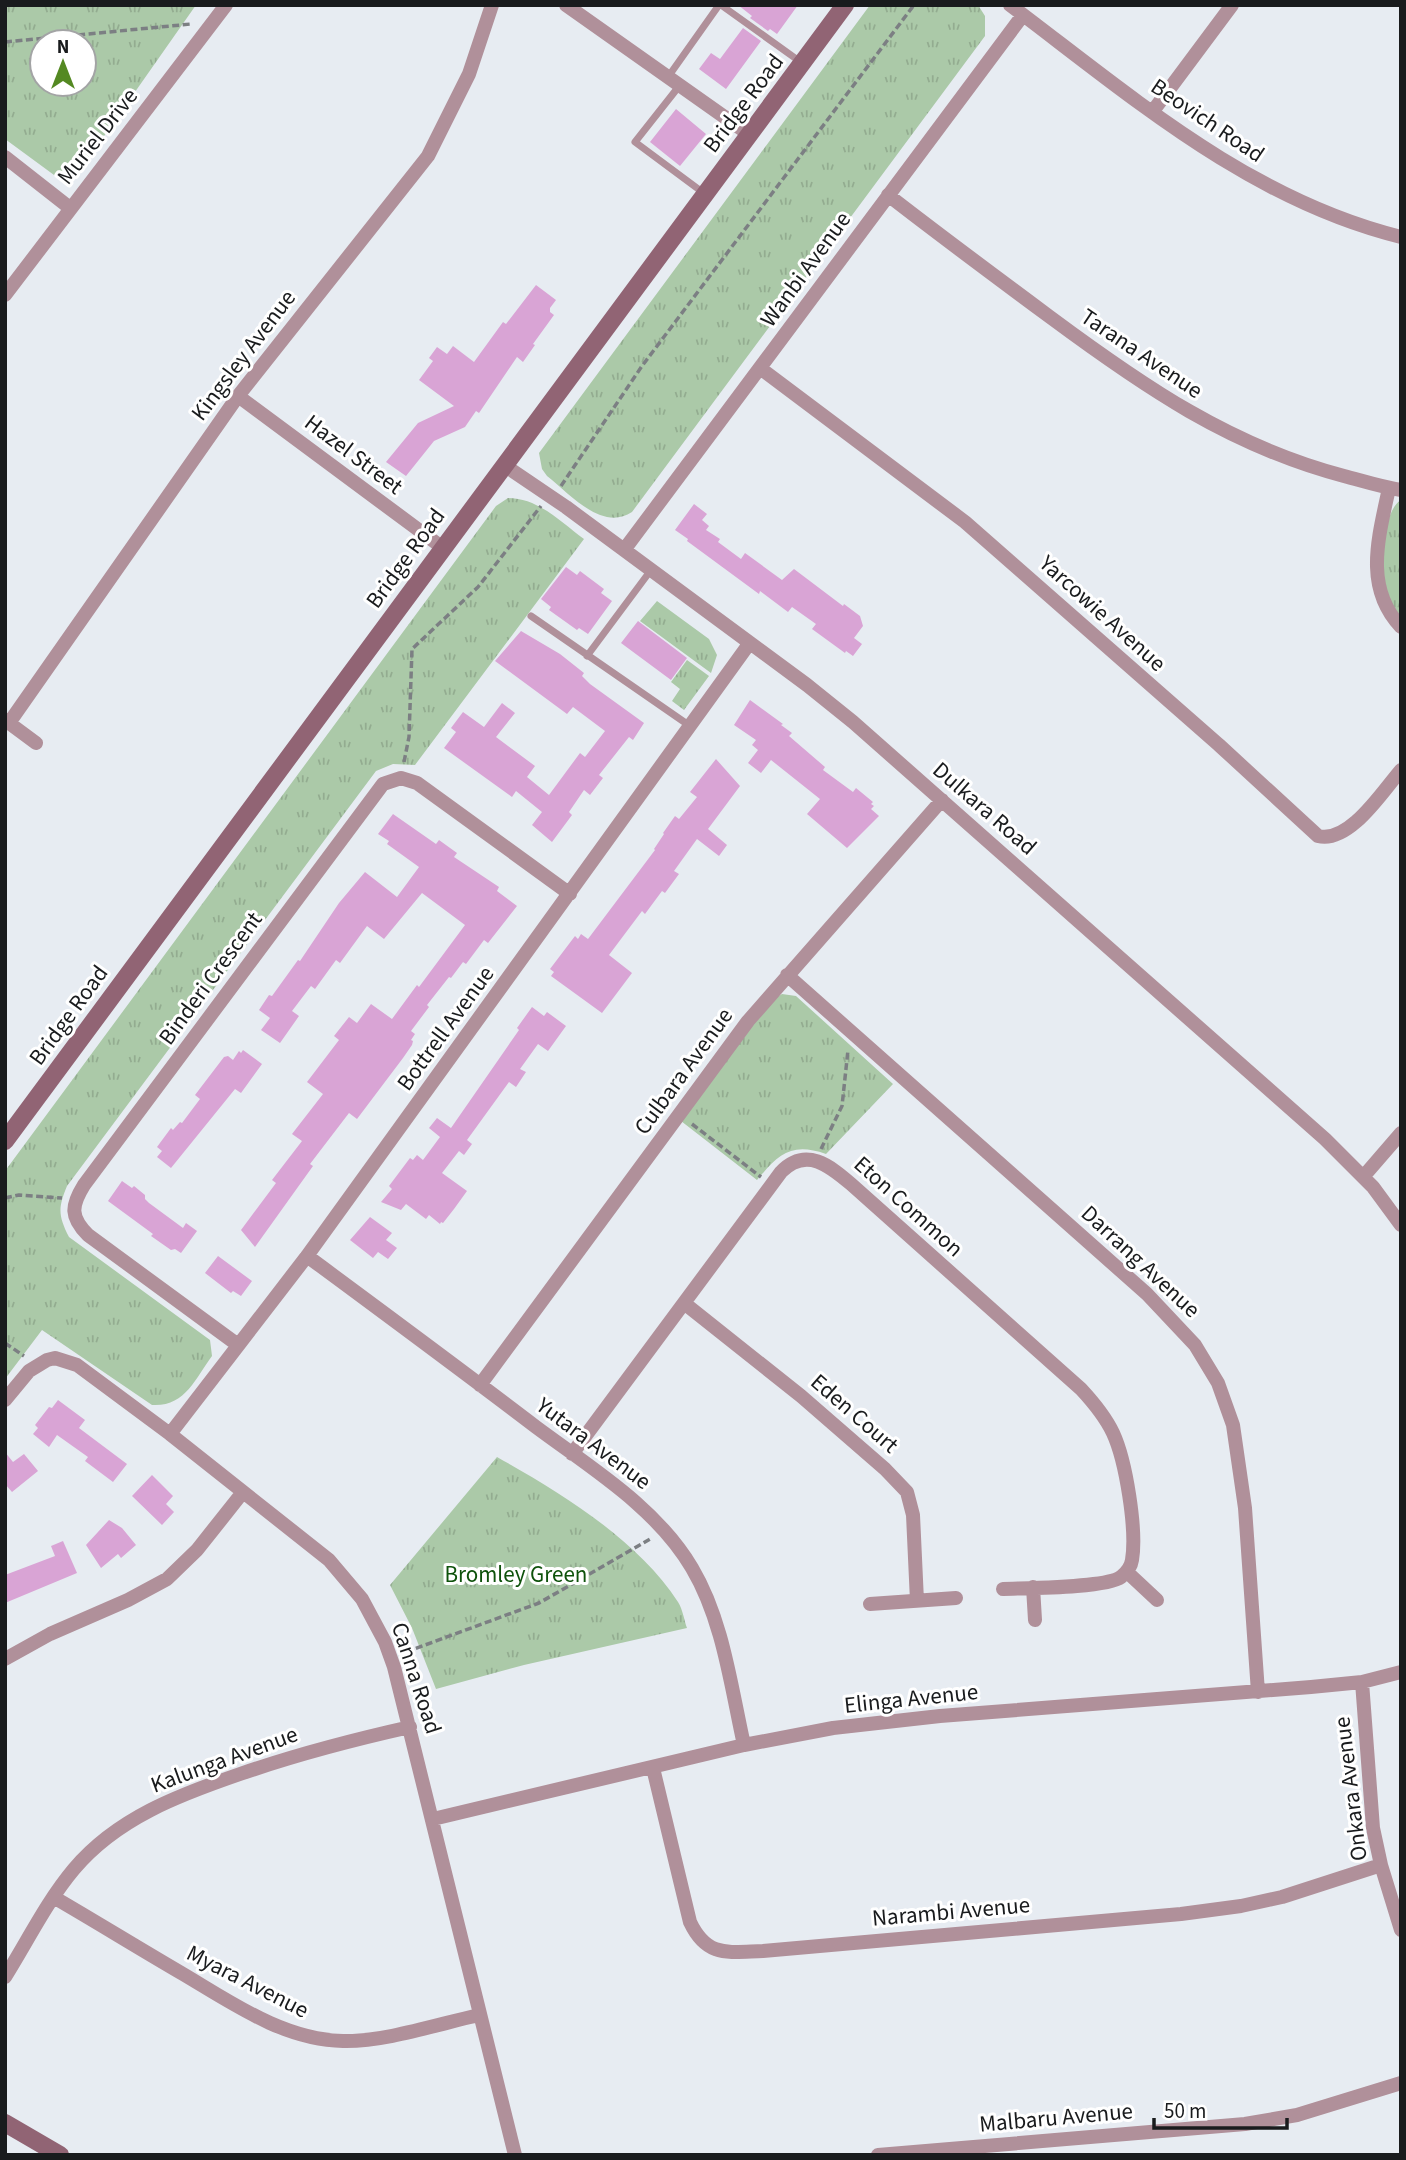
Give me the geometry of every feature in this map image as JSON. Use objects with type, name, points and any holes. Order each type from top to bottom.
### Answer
[{"type":"main road","name":"Bridge Road","points":[[5,1141],[845,5]]},
{"type":"main road","points":[[5,2123],[60,2155]]},
{"type":"street","name":"Muriel Drive","points":[[5,295],[226,5]]},
{"type":"street","name":"Kingsley Avenue","points":[[7,721],[238,396],[428,156],[469,74],[492,5]]},
{"type":"street","points":[[566,5],[750,135]]},
{"type":"street","name":"Beovich Road","points":[[1010,5],[1209,153],[1248,176],[1308,205],[1401,237]]},
{"type":"street","points":[[1153,111],[1232,5]]},
{"type":"street","name":"Wanbi Avenue","points":[[624,550],[1023,15]]},
{"type":"street","points":[[5,157],[70,208]]},
{"type":"street","name":"Tarana Avenue","points":[[888,195],[1126,373],[1193,415],[1261,449],[1294,462],[1395,489]]},
{"type":"street","name":"Yarcowie Avenue","points":[[760,369],[972,528],[1236,760],[1318,836],[1334,836],[1350,828],[1401,770]]},
{"type":"street","name":"Hazel Street","points":[[238,396],[443,548]]},
{"type":"street","name":"Dulkara Road","points":[[504,465],[807,685],[942,800],[1274,1093],[1363,1177],[1385,1201],[1401,1225]]},
{"type":"street","points":[[1395,489],[1378,544],[1376,574],[1383,601],[1401,627]]},
{"type":"street","name":"Bottrell Avenue","points":[[170,1434],[307,1255],[749,644]]},
{"type":"street","points":[[7,721],[36,743]]},
{"type":"street","points":[[401,778],[417,783],[570,894]]},
{"type":"street","name":"Binderi Crescent","points":[[76,1200],[84,1185],[376,791],[383,784],[401,778]]},
{"type":"street","name":"Culbara Avenue","points":[[480,1385],[748,1021],[942,800]]},
{"type":"street","name":"Darrang Avenue","points":[[787,975],[1147,1294],[1195,1345],[1225,1400],[1238,1445],[1258,1692]]},
{"type":"street","points":[[1363,1177],[1401,1133]]},
{"type":"street","points":[[572,1454],[771,1185],[792,1163],[816,1161]]},
{"type":"street","name":"Eton Common","points":[[816,1161],[829,1165],[844,1178],[1081,1389],[1101,1411],[1119,1447],[1124,1471],[1133,1548],[1133,1559],[1127,1572]]},
{"type":"street","points":[[76,1200],[76,1221],[88,1235],[238,1345]]},
{"type":"street","name":"Yutara Avenue","points":[[307,1255],[636,1503],[663,1529],[691,1566],[706,1596],[723,1654],[744,1745]]},
{"type":"street","name":"Eden Court","points":[[684,1303],[801,1396],[907,1492],[913,1515],[917,1601]]},
{"type":"street","name":"Canna Road","points":[[38,1364],[55,1358],[77,1365],[170,1434],[310,1543],[344,1575],[375,1621],[391,1657],[410,1727],[515,2155]]},
{"type":"street","points":[[5,1400],[38,1364]]},
{"type":"street","points":[[5,1660],[50,1634],[128,1601],[167,1579],[197,1550],[243,1492]]},
{"type":"street","points":[[1003,1589],[1110,1582],[1127,1572],[1157,1600]]},
{"type":"street","points":[[1033,1587],[1035,1620]]},
{"type":"street","points":[[870,1604],[956,1598]]},
{"type":"street","name":"Elinga Avenue","points":[[433,1819],[744,1745],[879,1722],[1258,1692],[1362,1682],[1401,1672]]},
{"type":"street","name":"Onkara Avenue","points":[[1362,1682],[1371,1804],[1381,1865],[1401,1930]]},
{"type":"street","name":"Kalunga Avenue","points":[[5,1978],[75,1868],[129,1822],[178,1796],[317,1750],[410,1727]]},
{"type":"street","name":"Narambi Avenue","points":[[653,1768],[690,1923],[696,1937],[712,1950],[723,1952],[763,1951],[1181,1914],[1282,1897],[1381,1865]]},
{"type":"street","name":"Myara Avenue","points":[[55,1898],[220,1996],[296,2033],[326,2040],[360,2041],[479,2015]]},
{"type":"street","name":"Malbaru Avenue","points":[[878,2155],[1245,2124],[1297,2115],[1401,2083]]},
{"type":"lane","points":[[705,194],[635,142],[720,5],[803,64]]},
{"type":"lane","points":[[587,656],[651,570]]},
{"type":"lane","points":[[531,617],[691,727]]},
{"type":"path","points":[[401,778],[410,737],[412,649],[478,587],[538,509],[553,498],[642,366],[914,5]]},
{"type":"path","points":[[5,42],[195,24]]},
{"type":"path","points":[[816,1161],[842,1106],[849,1058],[845,1027]]},
{"type":"path","points":[[680,1114],[771,1185]]},
{"type":"path","points":[[5,1198],[19,1195],[76,1200]]},
{"type":"path","points":[[5,1343],[38,1364]]},
{"type":"path","points":[[391,1657],[539,1603],[663,1529]]},
{"type":"green space","points":[[5,5],[196,5],[69,186],[5,139]]},
{"type":"green space","points":[[870,5],[978,5],[985,16],[985,36],[632,512],[621,517],[609,517],[587,508],[547,476],[542,469],[539,453]]},
{"type":"green space","points":[[508,498],[539,506],[584,539],[415,765],[393,764],[376,771],[67,1186],[64,1194],[61,1212],[69,1237],[210,1340],[212,1356],[181,1396],[173,1401],[152,1405],[42,1330],[5,1379],[5,1171],[496,506]]},
{"type":"green space","points":[[1401,500],[1401,619],[1384,588],[1382,564],[1390,515]]},
{"type":"green space","points":[[657,601],[709,639],[717,655],[711,673],[640,621]]},
{"type":"green space","points":[[687,660],[709,676],[684,710],[672,701],[680,689],[671,682]]},
{"type":"green space","points":[[782,994],[796,996],[893,1084],[826,1154],[804,1149],[787,1153],[772,1163],[757,1180],[681,1121],[769,1002]]},
{"type":"green space","name":"Bromley Green","points":[[497,1457],[572,1502],[620,1538],[661,1579],[680,1605],[687,1628],[524,1665],[436,1689],[412,1628],[390,1585]]},
{"type":"building","points":[[738,5],[798,5],[777,34],[750,18],[752,16]]},
{"type":"building","points":[[743,28],[761,41],[726,89],[699,69],[711,53],[720,59]]},
{"type":"building","points":[[676,109],[706,134],[680,166],[650,142]]},
{"type":"building","points":[[536,285],[556,300],[550,308],[554,315],[523,362],[517,357],[479,413],[476,411],[465,427],[434,441],[406,476],[386,462],[418,423],[454,406],[419,380],[433,361],[429,358],[437,347],[447,354],[453,346],[474,362],[503,322],[506,324]]},
{"type":"building","points":[[694,504],[707,514],[702,520],[709,526],[706,530],[741,559],[745,553],[782,580],[794,569],[860,616],[863,626],[854,638],[862,644],[853,656],[812,629],[816,624],[792,607],[788,612],[760,591],[759,594],[675,530]]},
{"type":"building","points":[[566,567],[577,575],[580,571],[604,589],[601,593],[612,601],[588,634],[579,628],[577,630],[549,610],[551,607],[541,599]]},
{"type":"building","points":[[638,621],[687,658],[671,680],[621,643]]},
{"type":"building","points":[[521,631],[560,654],[584,673],[582,676],[590,684],[644,723],[633,740],[629,737],[599,775],[603,778],[590,795],[584,790],[569,812],[572,815],[552,842],[532,825],[542,812],[516,791],[512,797],[444,748],[456,732],[451,728],[463,712],[484,727],[502,703],[515,713],[496,737],[535,766],[527,777],[549,795],[580,753],[585,757],[605,731],[573,707],[567,714],[495,661]]},
{"type":"building","points":[[750,700],[783,724],[781,725],[792,733],[789,736],[825,767],[823,770],[853,792],[856,788],[873,802],[871,809],[879,816],[847,848],[807,814],[820,799],[771,760],[761,773],[748,763],[758,750],[752,745],[756,740],[734,725]]},
{"type":"building","points":[[716,759],[740,786],[708,829],[727,845],[719,856],[697,839],[674,871],[679,874],[665,893],[662,891],[645,914],[642,911],[609,955],[632,973],[602,1013],[551,976],[554,972],[550,969],[575,936],[578,939],[581,934],[588,939],[655,850],[675,816],[679,819],[697,797],[690,792]]},
{"type":"building","points":[[393,814],[436,844],[439,840],[457,853],[454,857],[499,887],[497,891],[517,906],[488,943],[484,940],[466,964],[463,962],[427,1005],[429,1007],[411,1031],[415,1034],[411,1040],[412,1045],[403,1058],[357,1119],[349,1113],[310,1164],[313,1166],[255,1247],[241,1230],[276,1183],[272,1180],[302,1141],[292,1134],[323,1094],[307,1082],[339,1040],[334,1036],[349,1017],[357,1023],[371,1004],[392,1019],[465,925],[422,893],[384,939],[367,926],[340,963],[336,960],[315,989],[311,986],[292,1011],[299,1016],[280,1043],[261,1030],[270,1018],[259,1010],[298,960],[300,961],[339,903],[365,872],[397,897],[419,867],[387,844],[389,841],[378,834]]},
{"type":"building","points":[[532,1007],[544,1016],[547,1012],[566,1026],[548,1051],[538,1044],[520,1069],[526,1072],[516,1087],[509,1082],[467,1140],[472,1144],[464,1155],[459,1151],[442,1173],[467,1191],[454,1209],[440,1224],[429,1215],[426,1219],[406,1204],[401,1210],[381,1202],[392,1189],[389,1186],[410,1158],[413,1160],[417,1155],[423,1160],[440,1137],[429,1128],[437,1118],[451,1128]]},
{"type":"building","points":[[243,1050],[262,1064],[241,1093],[235,1089],[171,1168],[157,1157],[162,1151],[157,1147],[171,1128],[173,1130],[182,1123],[200,1099],[195,1095],[224,1057],[228,1056],[233,1060],[239,1051],[241,1053]]},
{"type":"building","points":[[122,1181],[132,1188],[134,1186],[145,1195],[149,1203],[183,1228],[186,1223],[197,1231],[181,1253],[175,1249],[171,1250],[151,1236],[153,1234],[108,1201]]},
{"type":"building","points":[[370,1217],[392,1233],[386,1240],[397,1248],[388,1259],[378,1252],[373,1258],[350,1240]]},
{"type":"building","points":[[218,1256],[252,1281],[241,1296],[233,1291],[231,1293],[205,1273]]},
{"type":"building","points":[[58,1400],[85,1420],[79,1428],[127,1464],[113,1482],[85,1461],[88,1457],[57,1435],[49,1447],[33,1434],[38,1428],[35,1425]]},
{"type":"building","points":[[5,1452],[13,1462],[24,1454],[38,1471],[12,1492],[5,1484]]},
{"type":"building","points":[[152,1475],[173,1496],[166,1504],[174,1512],[162,1525],[132,1496]]},
{"type":"building","points":[[109,1520],[122,1528],[136,1545],[121,1558],[118,1554],[101,1568],[86,1545]]},
{"type":"building","points":[[63,1541],[77,1573],[5,1603],[5,1575],[55,1556],[51,1546]]}]
